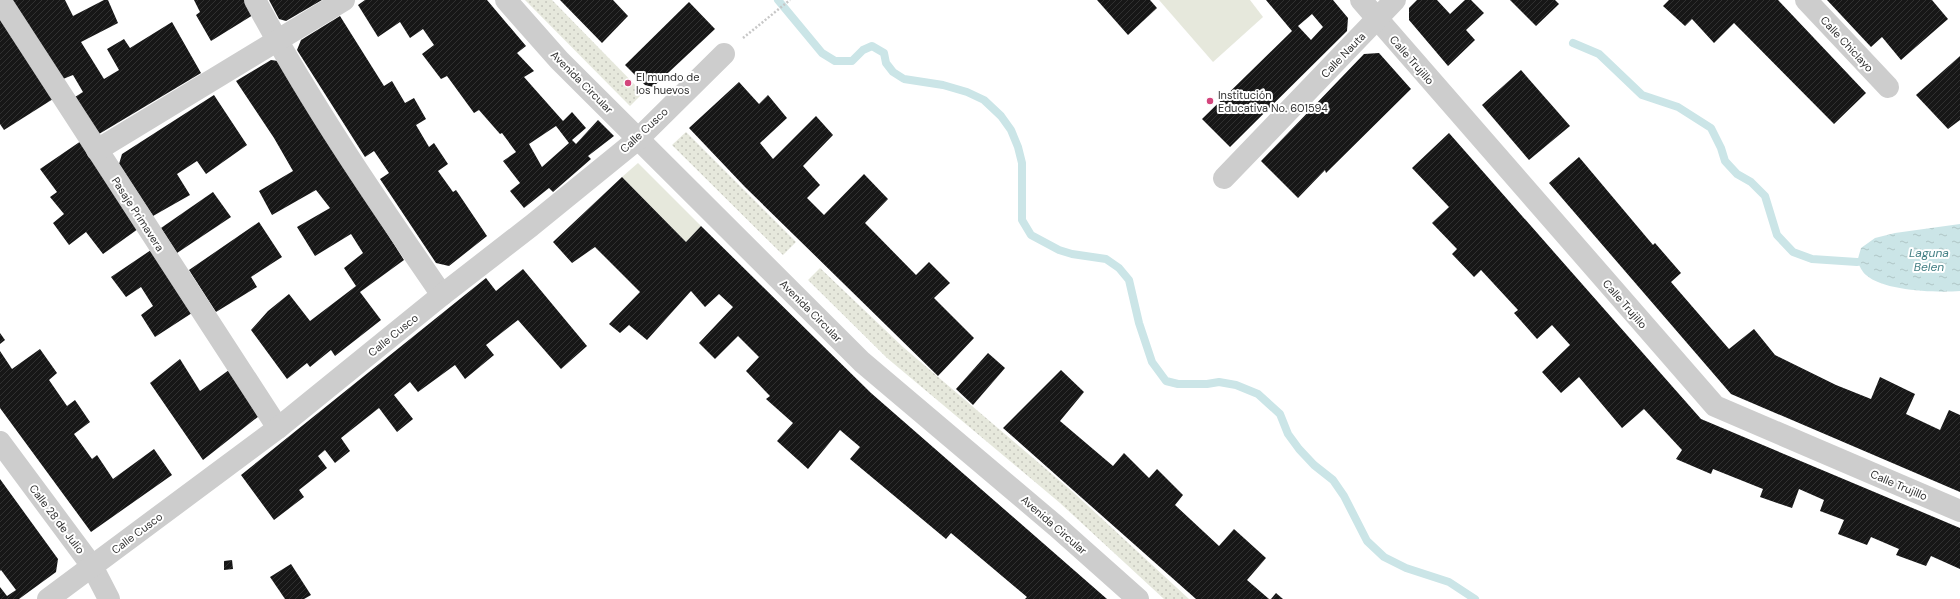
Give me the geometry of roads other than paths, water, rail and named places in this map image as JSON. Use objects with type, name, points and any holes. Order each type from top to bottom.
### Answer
[{"type":"street","name":"Pasaje Primavera","points":[[0,0],[278,428]]},
{"type":"street","points":[[255,0],[278,42],[353,165],[442,295]]},
{"type":"street","points":[[97,150],[278,42],[344,0]]},
{"type":"street","name":"Avenida Circular","points":[[506,0],[558,60],[862,362],[1056,526],[1138,599]]},
{"type":"street","name":"Calle Trujillo","points":[[1361,0],[1715,406],[1960,511]]},
{"type":"street","name":"Calle Nauta","points":[[1224,178],[1395,0]]},
{"type":"street","name":"Calle Chiclayo","points":[[1806,0],[1888,87]]},
{"type":"street","name":"Calle Cusco","points":[[48,599],[278,428],[442,295],[531,226],[638,138],[724,54]]},
{"type":"street","name":"Calle 28 de Julio","points":[[0,442],[92,566],[109,599]]},
{"type":"water","name":"Laguna Belen","points":[[1960,224],[1960,291],[1938,292],[1911,290],[1885,285],[1866,275],[1857,262],[1861,248],[1875,238],[1895,233]]},
{"type":"waterway","points":[[778,0],[822,53],[835,61],[852,61],[863,50],[872,46],[884,53],[886,63],[893,72],[904,79],[943,85],[967,92],[984,100],[1001,116],[1011,130],[1018,147],[1022,163],[1022,220],[1031,235],[1059,250],[1072,254],[1106,259],[1119,268],[1129,280],[1139,323],[1152,362],[1166,381],[1178,384],[1207,384],[1219,382],[1236,385],[1258,394],[1280,414],[1288,434],[1299,449],[1314,465],[1333,480],[1344,496],[1367,541],[1384,557],[1406,568],[1449,582],[1475,599]]},
{"type":"waterway","points":[[1573,43],[1599,54],[1642,95],[1678,107],[1711,128],[1721,148],[1725,161],[1737,174],[1751,182],[1765,196],[1777,235],[1793,252],[1812,259],[1857,262]]},
{"type":"place","name":"El mundo de los huevos","points":[[628,83]]},
{"type":"place","name":"Institución Educativa No. 601594","points":[[1210,101]]}]
